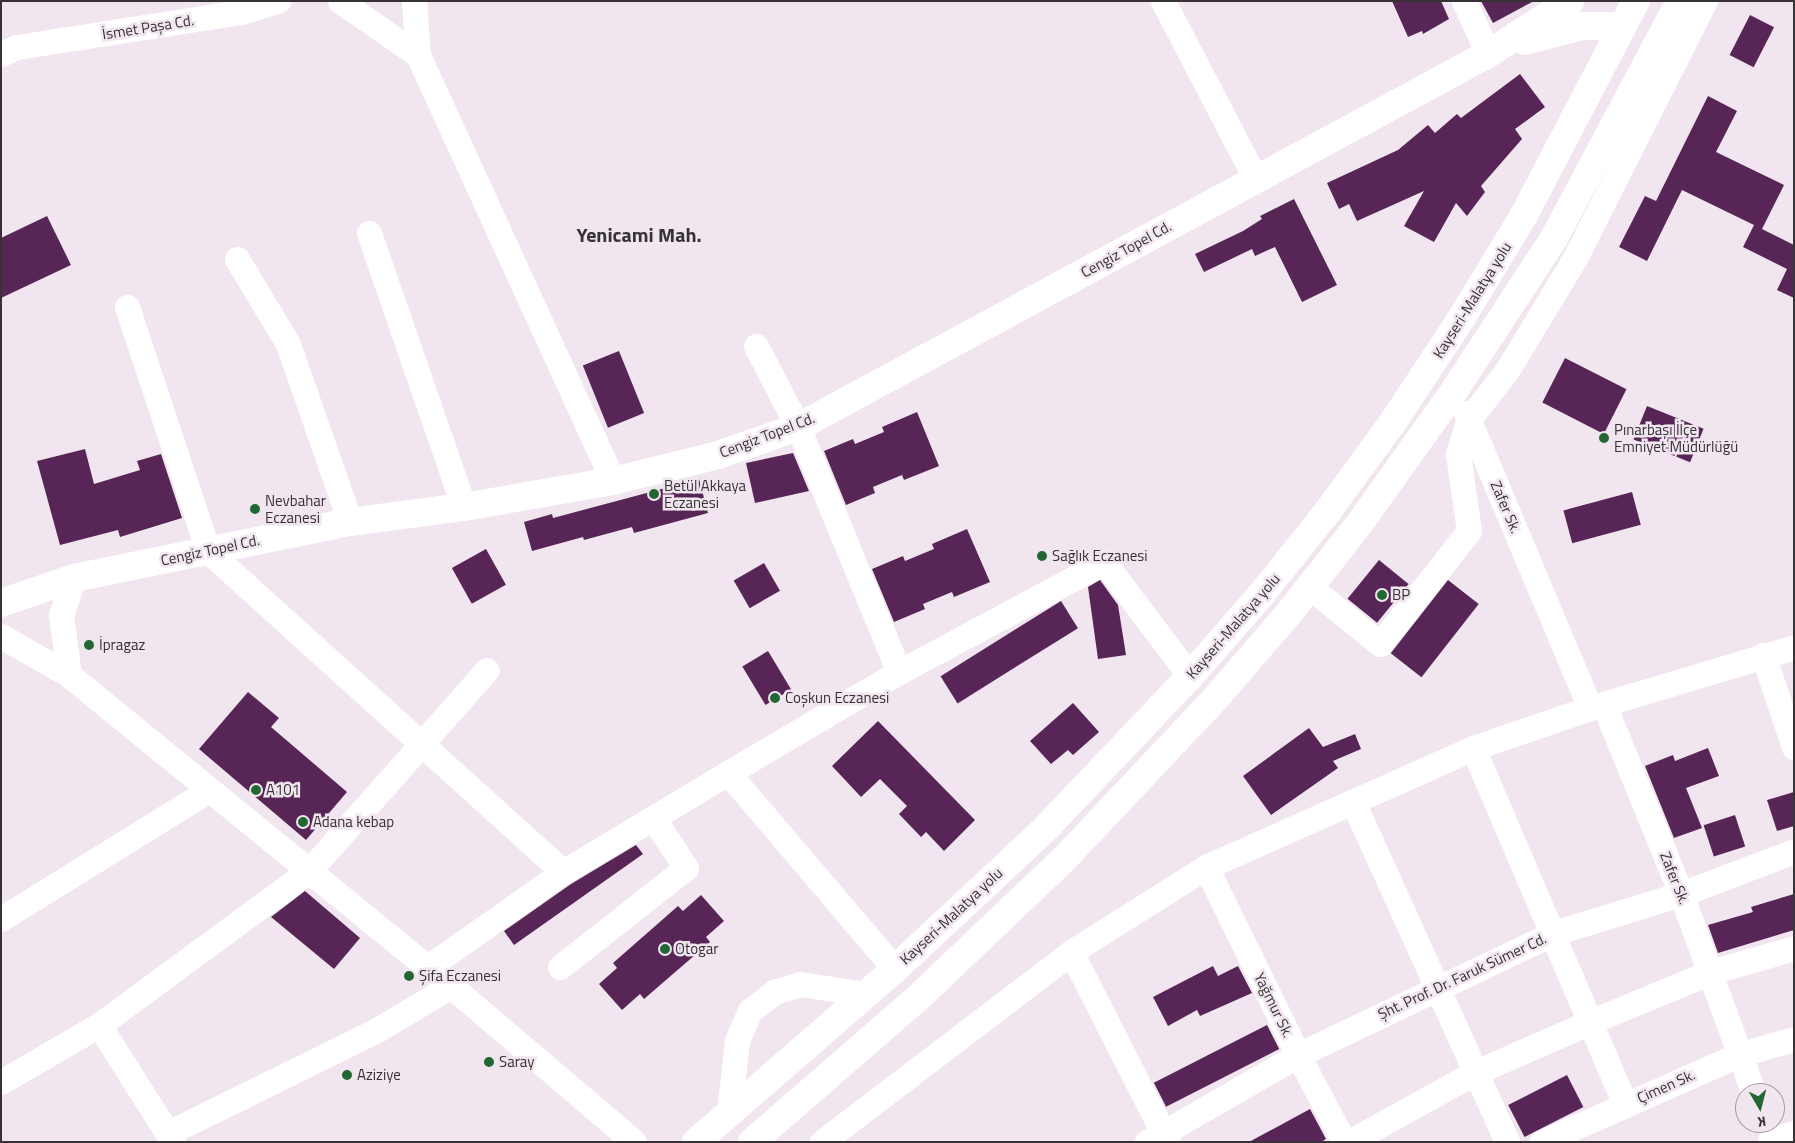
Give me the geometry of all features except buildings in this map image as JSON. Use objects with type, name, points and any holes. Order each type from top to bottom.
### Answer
[{"type":"main road","points":[[1488,54],[1570,1]]},
{"type":"main road","name":"Kayseri-Malatya yolu","points":[[696,1142],[895,969],[1046,828],[1190,676],[1328,511],[1401,410],[1524,215],[1636,1]]},
{"type":"main road","points":[[752,1142],[921,995],[1065,858],[1214,700],[1310,587],[1456,388],[1553,240],[1680,1]]},
{"type":"main road","points":[[1488,54],[1582,26],[1622,26]]},
{"type":"main road","name":"Cengiz Topel Cd.","points":[[1,603],[74,578],[350,522],[464,508],[613,481],[718,455],[798,427],[1255,178],[1488,54]]},
{"type":"street","name":"İsmet Paşa Cd.","points":[[6,47],[278,1]]},
{"type":"street","points":[[340,1],[418,55]]},
{"type":"street","points":[[414,1],[418,55],[613,481]]},
{"type":"street","points":[[1163,1],[1255,178]]},
{"type":"street","points":[[1464,1],[1488,54]]},
{"type":"street","points":[[1310,587],[1380,644],[1469,531],[1458,454],[1469,419],[1506,372],[1575,258],[1705,1]]},
{"type":"street","points":[[369,233],[464,508]]},
{"type":"street","points":[[237,259],[288,344],[350,522]]},
{"type":"street","points":[[127,307],[208,551],[424,743],[563,872]]},
{"type":"street","points":[[756,346],[798,427],[899,672]]},
{"type":"street","name":"Zafer Sk.","points":[[1456,388],[1681,894],[1751,1083]]},
{"type":"street","points":[[428,967],[563,872],[728,773],[899,672],[1104,562],[1190,676]]},
{"type":"street","points":[[69,675],[61,615],[74,578]]},
{"type":"street","points":[[1,636],[69,675],[451,986],[627,1141]]},
{"type":"street","points":[[822,1142],[1071,952],[1206,867],[1473,748],[1597,707],[1794,647]]},
{"type":"street","points":[[1763,655],[1794,747]]},
{"type":"street","points":[[1,1082],[99,1025],[309,871],[487,670]]},
{"type":"street","points":[[1473,748],[1554,933],[1625,1104]]},
{"type":"street","points":[[728,773],[895,969]]},
{"type":"street","points":[[1,919],[209,790]]},
{"type":"street","points":[[1353,802],[1474,1073],[1507,1142]]},
{"type":"street","points":[[560,966],[686,868],[653,818]]},
{"type":"street","name":"Şht. Prof. Dr. Faruk Sümer Cd.","points":[[1159,1139],[1298,1055],[1436,987],[1554,933],[1681,894],[1794,851]]},
{"type":"street","name":"Yağmur Sk.","points":[[1206,867],[1298,1055],[1344,1142]]},
{"type":"street","points":[[1349,1142],[1474,1073],[1590,1022],[1711,972],[1794,948]]},
{"type":"street","points":[[1071,952],[1159,1139]]},
{"type":"street","points":[[729,1113],[737,1041],[750,1011],[774,992],[800,984],[866,994]]},
{"type":"street","points":[[99,1025],[171,1137],[378,1030],[451,986]]},
{"type":"street","name":"Çimen Sk.","points":[[1542,1142],[1741,1054],[1794,1038]]},
{"type":"street","points":[[1768,1135],[1794,1133]]},
{"type":"place","name":"Pınarbaşı İlçe Emniyet Müdürlüğü","points":[[1604,438]]},
{"type":"place","name":"Betül Akkaya Eczanesi","points":[[654,494]]},
{"type":"place","name":"Nevbahar Eczanesi","points":[[255,509]]},
{"type":"place","name":"Sağlık Eczanesi","points":[[1042,556]]},
{"type":"place","name":"BP","points":[[1382,595]]},
{"type":"place","name":"İpragaz","points":[[89,645]]},
{"type":"place","name":"Coşkun Eczanesi","points":[[775,698]]},
{"type":"place","name":"A101","points":[[256,790]]},
{"type":"place","name":"Adana kebap","points":[[303,822]]},
{"type":"place","name":"Otogar","points":[[665,949]]},
{"type":"place","name":"Şifa Eczanesi","points":[[409,976]]},
{"type":"place","name":"Saray","points":[[489,1062]]},
{"type":"place","name":"Aziziye","points":[[347,1075]]},
{"type":"district","name":"Yenicami Mah.","points":[[639,234]]}]
